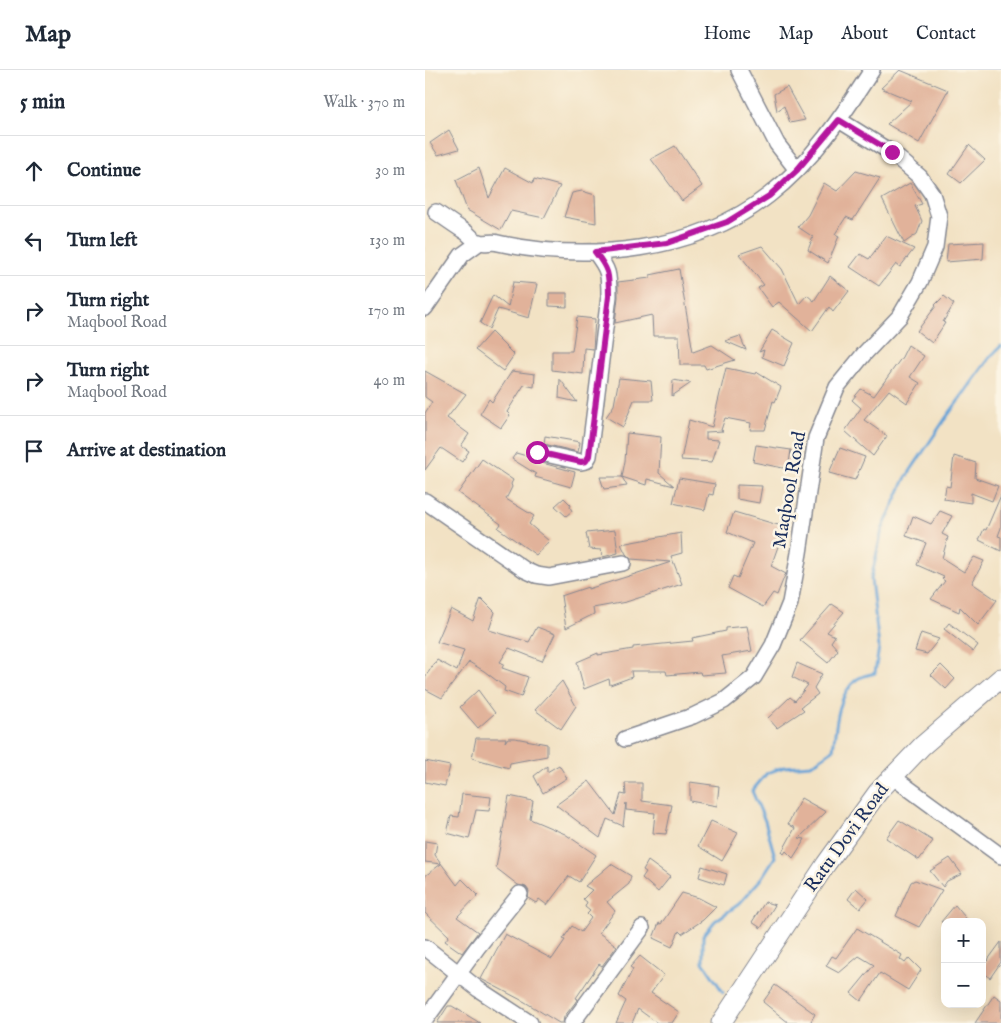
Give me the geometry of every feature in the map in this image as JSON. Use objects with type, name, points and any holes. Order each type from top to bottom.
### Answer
[{"type":"main road","name":"Ratu Dovi Road","points":[[721,1023],[863,810],[923,746],[1001,678]]},
{"type":"street","points":[[739,70],[777,144],[797,170]]},
{"type":"street","points":[[436,212],[480,242],[495,242],[563,252],[595,252],[667,243],[727,222],[769,196],[797,170],[839,120],[872,70]]},
{"type":"street","name":"Maqbool Road","points":[[625,739],[693,716],[724,701],[754,677],[773,645],[790,603],[816,438],[837,388],[864,354],[899,316],[920,282],[935,246],[939,216],[932,194],[920,177],[892,152],[839,120]]},
{"type":"street","points":[[425,308],[462,255],[480,242]]},
{"type":"street","points":[[537,452],[581,462],[586,461],[589,456],[609,296],[609,277],[606,266],[595,252]]},
{"type":"street","points":[[425,502],[525,570],[536,575],[549,577],[623,563]]},
{"type":"street","points":[[893,777],[1001,856]]},
{"type":"street","points":[[425,1020],[458,973],[520,894]]},
{"type":"street","points":[[572,1023],[642,928]]},
{"type":"street","points":[[425,947],[458,973],[530,1023]]},
{"type":"building","points":[[900,70],[948,90],[919,143],[887,124],[912,101],[881,88]]},
{"type":"building","points":[[787,87],[805,120],[790,123],[784,106],[777,111],[774,94]]},
{"type":"building","points":[[449,130],[459,149],[438,155],[430,143]]},
{"type":"building","points":[[969,145],[985,160],[961,183],[949,174]]},
{"type":"building","points":[[675,146],[702,186],[682,201],[651,159]]},
{"type":"building","points":[[479,168],[489,198],[505,168],[533,183],[534,179],[560,186],[544,218],[511,211],[501,230],[467,210],[456,180]]},
{"type":"building","points":[[856,171],[880,178],[853,220],[846,217],[835,234],[839,236],[828,263],[808,250],[813,237],[798,227],[808,215],[824,183],[837,191]]},
{"type":"building","points":[[910,183],[922,204],[915,206],[922,221],[917,234],[904,243],[882,199]]},
{"type":"building","points":[[582,191],[595,195],[596,223],[564,217],[572,193]]},
{"type":"building","points":[[886,236],[914,249],[900,267],[896,264],[879,286],[850,267],[860,254],[869,259]]},
{"type":"building","points":[[984,242],[983,259],[946,262],[948,244]]},
{"type":"building","points":[[762,246],[782,269],[799,304],[807,295],[814,301],[830,276],[849,291],[833,312],[829,307],[812,331],[779,302],[772,307],[758,288],[764,285],[739,254]]},
{"type":"building","points":[[679,269],[693,352],[712,345],[735,360],[706,369],[704,365],[680,365],[679,336],[653,336],[652,315],[615,323],[618,282],[650,278],[650,275]]},
{"type":"building","points":[[513,282],[537,284],[529,318],[498,309],[489,329],[480,323],[493,295],[508,307]]},
{"type":"building","points":[[549,293],[567,293],[567,307],[549,306]]},
{"type":"building","points":[[944,296],[954,304],[932,343],[917,331],[935,305]]},
{"type":"building","points":[[577,317],[595,319],[593,349],[584,348],[583,374],[552,370],[552,351],[572,351]]},
{"type":"building","points":[[772,330],[794,343],[784,366],[762,357],[764,350],[759,352]]},
{"type":"building","points":[[491,332],[514,355],[503,371],[475,350]]},
{"type":"building","points":[[740,336],[746,350],[725,341]]},
{"type":"building","points":[[908,345],[924,356],[910,377],[920,383],[907,403],[889,390],[864,420],[887,436],[873,456],[845,431],[861,408],[852,400],[861,389],[874,396],[902,357]]},
{"type":"building","points":[[726,368],[755,374],[756,372],[781,387],[775,402],[773,401],[765,430],[750,430],[751,423],[725,418],[721,430],[723,431],[706,432],[706,439],[719,440],[712,462],[681,460],[689,420],[712,427]]},
{"type":"building","points":[[425,371],[466,394],[447,418],[469,434],[461,446],[469,451],[462,462],[441,448],[425,470],[425,413],[432,402],[425,397]]},
{"type":"building","points":[[512,371],[535,374],[534,387],[524,385],[507,412],[510,415],[501,428],[480,414],[489,399],[492,402]]},
{"type":"building","points":[[619,378],[651,381],[653,400],[634,400],[623,427],[606,417],[614,405]]},
{"type":"building","points":[[560,379],[577,402],[559,398]]},
{"type":"building","points":[[673,380],[691,383],[672,396]]},
{"type":"building","points":[[627,433],[661,437],[659,473],[674,486],[647,479],[646,485],[622,477]]},
{"type":"building","points":[[545,436],[580,442],[578,452],[544,444]]},
{"type":"building","points":[[756,445],[791,450],[788,469],[753,462]]},
{"type":"building","points":[[840,448],[865,457],[855,480],[829,473]]},
{"type":"building","points":[[516,453],[530,457],[535,461],[575,472],[571,487],[535,477],[536,474],[512,459]]},
{"type":"building","points":[[954,456],[976,463],[975,478],[998,486],[992,501],[971,493],[971,503],[944,499],[946,486],[950,487]]},
{"type":"building","points":[[482,459],[513,480],[506,499],[534,516],[529,524],[549,541],[536,555],[498,528],[501,524],[458,493]]},
{"type":"building","points":[[600,477],[622,477],[627,486],[604,489]]},
{"type":"building","points":[[679,478],[715,484],[713,495],[709,494],[705,510],[673,503]]},
{"type":"building","points":[[737,485],[762,486],[759,503],[737,499]]},
{"type":"building","points":[[1001,495],[1001,528],[998,536],[1001,537],[1001,551],[979,540],[984,529],[986,530]]},
{"type":"building","points":[[564,498],[571,505],[572,511],[566,516],[555,506]]},
{"type":"building","points":[[940,511],[952,516],[942,534],[948,537],[942,558],[964,572],[974,557],[984,561],[972,583],[997,600],[978,625],[960,607],[959,612],[931,599],[945,581],[942,579],[944,577],[917,565],[926,543],[906,536],[913,516],[931,524]]},
{"type":"building","points":[[734,512],[785,527],[771,566],[786,574],[777,595],[773,593],[763,607],[728,588],[733,576],[738,578],[753,543],[727,532]]},
{"type":"building","points":[[615,530],[618,553],[603,557],[601,550],[589,549],[586,533]]},
{"type":"building","points":[[681,533],[682,553],[671,556],[682,584],[626,602],[593,608],[594,614],[566,628],[561,596],[671,562],[631,559],[621,544]]},
{"type":"building","points":[[481,598],[495,612],[489,630],[529,642],[537,627],[555,634],[542,661],[509,648],[500,662],[504,664],[502,668],[528,677],[521,697],[504,691],[505,687],[469,662],[442,698],[425,689],[425,677],[437,660],[457,671],[464,650],[437,642],[451,609],[473,621]]},
{"type":"building","points":[[832,604],[844,612],[827,632],[835,636],[831,642],[838,650],[828,663],[800,640]]},
{"type":"building","points":[[949,623],[978,645],[973,652],[944,629]]},
{"type":"building","points":[[747,626],[752,651],[722,656],[726,673],[701,675],[700,672],[667,675],[666,671],[631,671],[632,677],[610,685],[609,679],[584,689],[577,662],[598,653],[598,655],[633,649],[633,647],[693,641],[692,638],[726,631],[726,628]]},
{"type":"building","points":[[921,633],[939,639],[927,654],[915,651]]},
{"type":"building","points":[[797,663],[822,674],[814,688],[818,694],[801,707],[804,710],[777,728],[768,718],[790,697],[795,701],[808,685],[792,677]]},
{"type":"building","points":[[941,665],[955,679],[946,689],[931,675]]},
{"type":"building","points":[[562,681],[576,706],[561,729],[535,710]]},
{"type":"building","points":[[478,690],[495,713],[478,728],[460,707]]},
{"type":"building","points":[[476,738],[506,738],[505,742],[508,738],[515,738],[547,744],[547,756],[510,763],[509,768],[472,758]]},
{"type":"building","points":[[425,761],[450,766],[445,786],[425,782]]},
{"type":"building","points":[[559,765],[567,778],[543,793],[534,776],[547,766],[547,772]]},
{"type":"building","points":[[589,781],[615,815],[621,794],[626,795],[625,783],[642,783],[642,801],[672,805],[666,834],[653,833],[655,813],[626,810],[626,803],[623,826],[607,819],[600,838],[556,805]]},
{"type":"building","points":[[690,782],[719,786],[717,806],[690,801]]},
{"type":"building","points":[[462,794],[491,797],[489,811],[476,810],[469,839],[447,833],[451,816],[459,817]]},
{"type":"building","points":[[509,796],[533,801],[530,819],[565,834],[596,855],[579,882],[569,876],[547,905],[539,899],[536,903],[528,898],[529,891],[526,887],[518,885],[496,868]]},
{"type":"building","points":[[801,798],[826,812],[799,838],[805,839],[793,858],[786,851],[784,854],[782,852],[795,828],[788,824]]},
{"type":"building","points":[[899,820],[933,841],[919,860],[886,838]]},
{"type":"building","points":[[711,821],[738,833],[722,861],[698,846]]},
{"type":"building","points":[[425,841],[437,843],[435,855],[457,885],[462,879],[478,895],[457,917],[478,932],[462,953],[445,941],[449,936],[425,913],[425,876],[441,864],[425,862]]},
{"type":"building","points":[[950,858],[962,874],[947,881],[943,887],[930,871]]},
{"type":"building","points":[[648,861],[670,877],[658,892],[642,878],[646,872],[643,870]]},
{"type":"building","points":[[611,864],[631,876],[629,884],[607,902],[615,911],[599,933],[617,946],[602,966],[599,964],[576,998],[578,999],[564,1017],[563,1023],[559,1023],[525,1002],[481,979],[505,934],[552,959],[572,926],[581,932],[591,918],[587,914],[590,911],[585,907],[587,902],[583,899],[592,890],[585,886]]},
{"type":"building","points":[[702,866],[727,874],[724,885],[699,877]]},
{"type":"building","points":[[915,880],[942,890],[919,927],[896,916],[911,882]]},
{"type":"building","points":[[856,888],[868,899],[860,909],[848,899]]},
{"type":"building","points":[[682,893],[699,898],[716,907],[703,920],[682,934],[679,931],[672,947],[653,938],[659,923],[661,924]]},
{"type":"building","points":[[765,902],[775,905],[761,928],[752,922]]},
{"type":"building","points":[[955,905],[966,918],[944,918]]},
{"type":"building","points":[[857,928],[902,955],[900,959],[905,963],[909,958],[921,970],[908,990],[880,973],[861,1001],[851,993],[874,965],[859,956],[839,973],[826,966],[832,956],[836,958]]},
{"type":"building","points":[[1001,942],[1001,962],[990,978],[986,975],[986,963]]},
{"type":"building","points":[[640,956],[664,975],[651,993],[679,1012],[672,1023],[657,1023],[638,1009],[632,1023],[616,1023],[626,1001],[619,996],[633,969],[630,967]]},
{"type":"building","points":[[775,985],[815,1014],[810,1023],[789,1023],[763,1002]]},
{"type":"building","points":[[994,995],[1001,1000],[1001,1023],[975,1023]]},
{"type":"building","points":[[448,1006],[452,1006],[480,1023],[437,1023]]},
{"type":"waterway","points":[[723,992],[703,962],[703,936],[715,921],[739,904],[760,880],[775,857],[765,821],[752,791],[767,773],[784,767],[811,765],[833,750],[839,712],[845,694],[856,680],[875,673],[879,647],[871,579],[882,530],[905,479],[945,419],[992,355],[1001,346]]},
{"type":"route","points":[[537,452],[581,462],[586,461],[589,456],[609,296],[609,277],[606,266],[595,252],[667,243],[727,222],[769,196],[797,170],[839,120],[892,152]]}]
